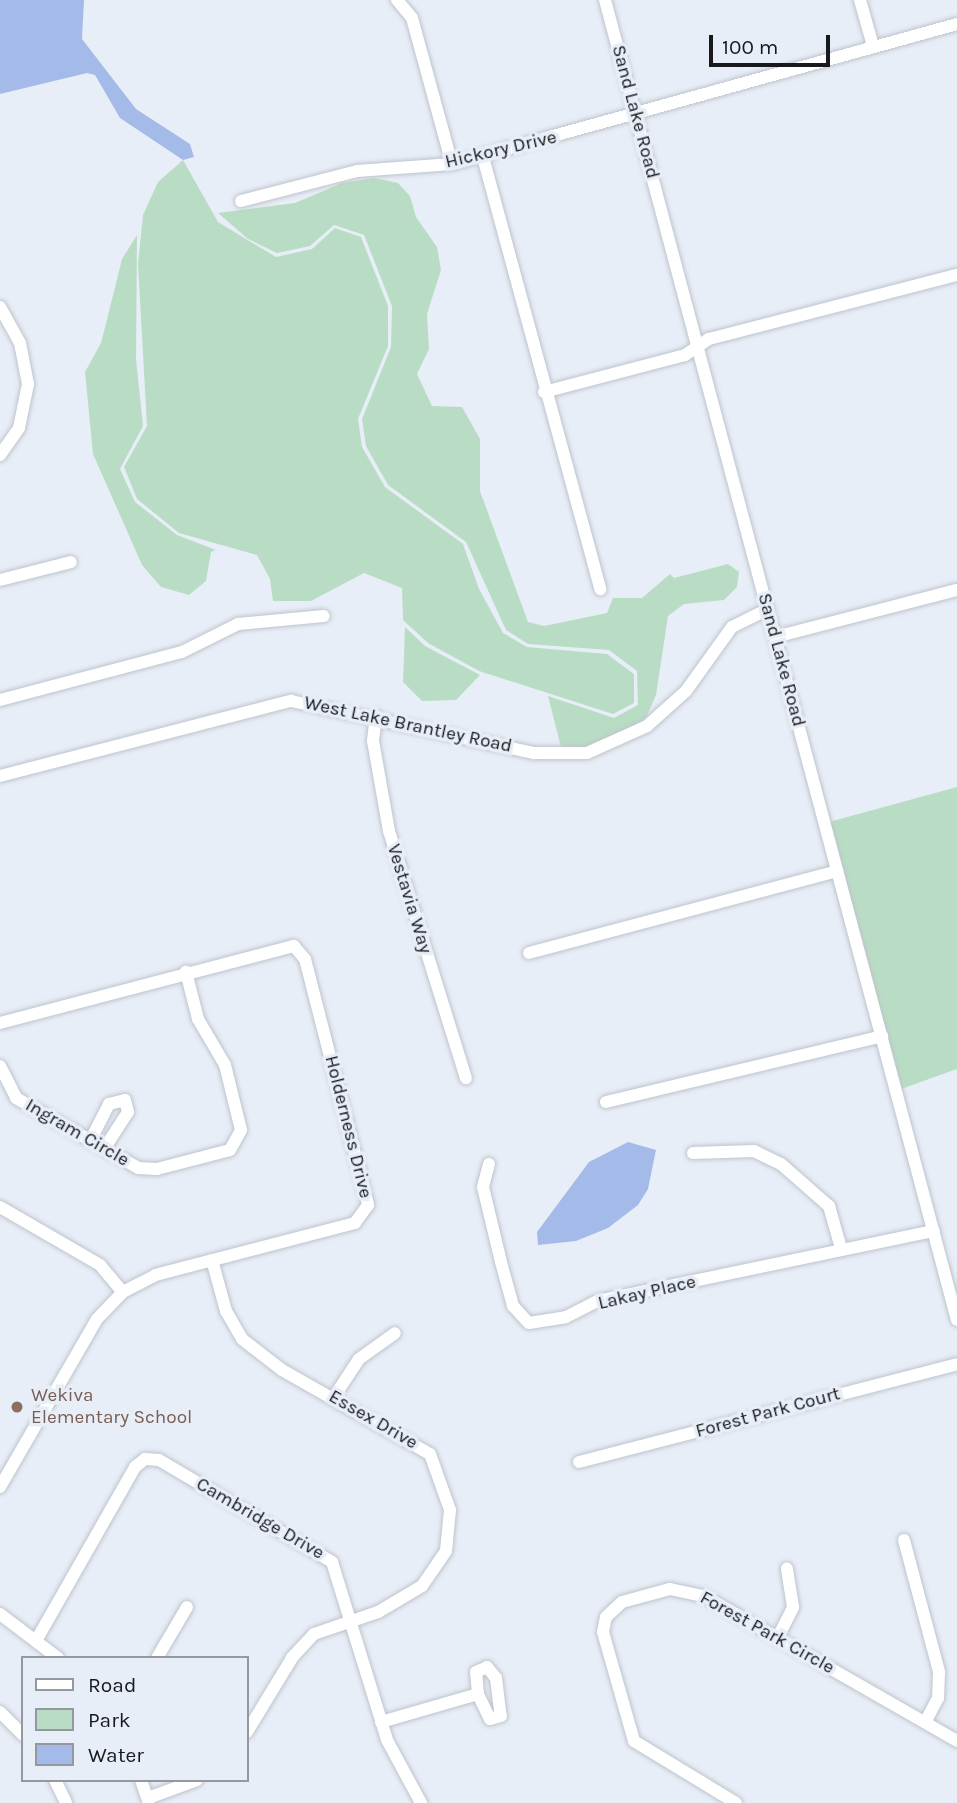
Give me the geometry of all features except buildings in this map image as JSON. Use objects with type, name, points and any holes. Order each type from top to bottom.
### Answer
[{"type":"street","points":[[397,0],[412,18],[452,164]]},
{"type":"street","name":"Sand Lake Road","points":[[605,0],[957,1320]]},
{"type":"street","points":[[860,0],[873,46]]},
{"type":"street","points":[[636,115],[957,24]]},
{"type":"street","name":"Hickory Drive","points":[[242,201],[357,171],[452,164],[636,115]]},
{"type":"street","points":[[483,157],[544,392],[600,589]]},
{"type":"street","points":[[544,392],[685,355],[709,339],[957,275]]},
{"type":"street","points":[[0,307],[20,343],[28,384],[19,428],[0,455]]},
{"type":"street","points":[[0,580],[71,562]]},
{"type":"street","points":[[775,637],[957,590]]},
{"type":"street","name":"West Lake Brantley Road","points":[[0,776],[291,701],[376,716],[534,753],[570,756],[603,749],[660,715],[697,678],[732,627],[768,609]]},
{"type":"street","points":[[0,701],[181,652],[238,624],[324,616]]},
{"type":"street","name":"Vestavia Way","points":[[376,716],[373,741],[389,831],[466,1078]]},
{"type":"street","points":[[528,953],[837,871]]},
{"type":"street","name":"Holderness Drive","points":[[0,1023],[285,946],[300,951],[368,1205],[355,1223],[156,1275],[123,1292],[97,1319],[0,1487]]},
{"type":"street","name":"Ingram Circle","points":[[0,1066],[16,1098],[104,1149],[148,1170],[230,1150],[240,1141],[225,1065],[198,1019],[186,972]]},
{"type":"street","points":[[606,1102],[882,1036]]},
{"type":"street","points":[[90,1141],[109,1104],[125,1100],[128,1112],[104,1149]]},
{"type":"street","points":[[693,1153],[754,1151],[781,1164],[829,1206],[841,1248]]},
{"type":"street","name":"Lakay Place","points":[[489,1164],[483,1187],[501,1262],[513,1306],[529,1324],[566,1317],[598,1301],[841,1248],[934,1231]]},
{"type":"street","points":[[0,1208],[100,1265],[123,1292]]},
{"type":"street","name":"Essex Drive","points":[[212,1260],[226,1311],[242,1339],[282,1370],[334,1397],[430,1454],[450,1510],[446,1551],[422,1586],[378,1612],[325,1628],[304,1644],[248,1730]]},
{"type":"street","points":[[334,1397],[366,1352],[395,1333]]},
{"type":"street","name":"Forest Park Court","points":[[579,1462],[957,1364]]},
{"type":"street","name":"Cambridge Drive","points":[[37,1639],[135,1466],[145,1459],[159,1460],[323,1553],[337,1571],[395,1764],[421,1803]]},
{"type":"street","points":[[904,1540],[939,1672],[938,1698],[925,1722]]},
{"type":"street","points":[[777,1639],[793,1607],[787,1567]]},
{"type":"street","name":"Forest Park Circle","points":[[735,1803],[634,1741],[604,1623],[622,1602],[685,1589],[957,1741]]},
{"type":"street","points":[[158,1656],[187,1607]]},
{"type":"street","points":[[0,1614],[37,1639],[56,1656]]},
{"type":"street","points":[[381,1722],[478,1694]]},
{"type":"street","points":[[0,1712],[21,1733]]},
{"type":"street","points":[[56,1782],[65,1803]]},
{"type":"street","points":[[142,1782],[148,1800],[192,1782]]},
{"type":"green space","points":[[183,160],[218,222],[276,257],[312,249],[335,228],[361,237],[388,306],[388,346],[358,419],[362,447],[385,487],[463,544],[479,589],[503,633],[527,647],[607,654],[634,674],[634,703],[613,714],[479,671],[428,643],[403,620],[402,588],[364,573],[311,601],[273,601],[270,579],[257,555],[179,533],[137,499],[124,467],[147,426],[138,264],[143,215],[158,182]]},
{"type":"green space","points":[[374,178],[398,183],[410,196],[416,217],[437,247],[441,270],[427,314],[429,349],[417,374],[432,406],[462,407],[480,439],[480,491],[528,622],[544,626],[607,613],[613,598],[642,598],[670,574],[674,578],[728,564],[739,572],[737,587],[724,600],[684,604],[668,616],[656,695],[646,718],[602,745],[562,751],[548,696],[614,718],[638,705],[637,671],[609,650],[528,644],[506,630],[466,542],[388,485],[366,446],[362,419],[391,347],[392,306],[364,235],[334,225],[310,246],[277,253],[248,239],[218,213],[295,203],[342,183]]},
{"type":"green space","points":[[137,235],[136,359],[143,426],[120,469],[135,502],[177,535],[216,550],[211,552],[206,581],[189,595],[161,587],[142,565],[93,454],[85,372],[101,343],[122,259]]},
{"type":"green space","points":[[405,627],[425,646],[480,675],[456,700],[422,701],[403,682]]},
{"type":"green space","points":[[957,787],[957,1069],[901,1089],[829,822]]},
{"type":"water","points":[[0,0],[84,0],[82,39],[136,109],[190,144],[194,157],[183,160],[120,118],[95,75],[87,73],[0,94]]},
{"type":"water","points":[[628,1142],[656,1150],[648,1189],[638,1205],[608,1228],[576,1241],[538,1245],[537,1232],[589,1162]]},
{"type":"place","name":"Wekiva Elementary School","points":[[17,1407]]}]
